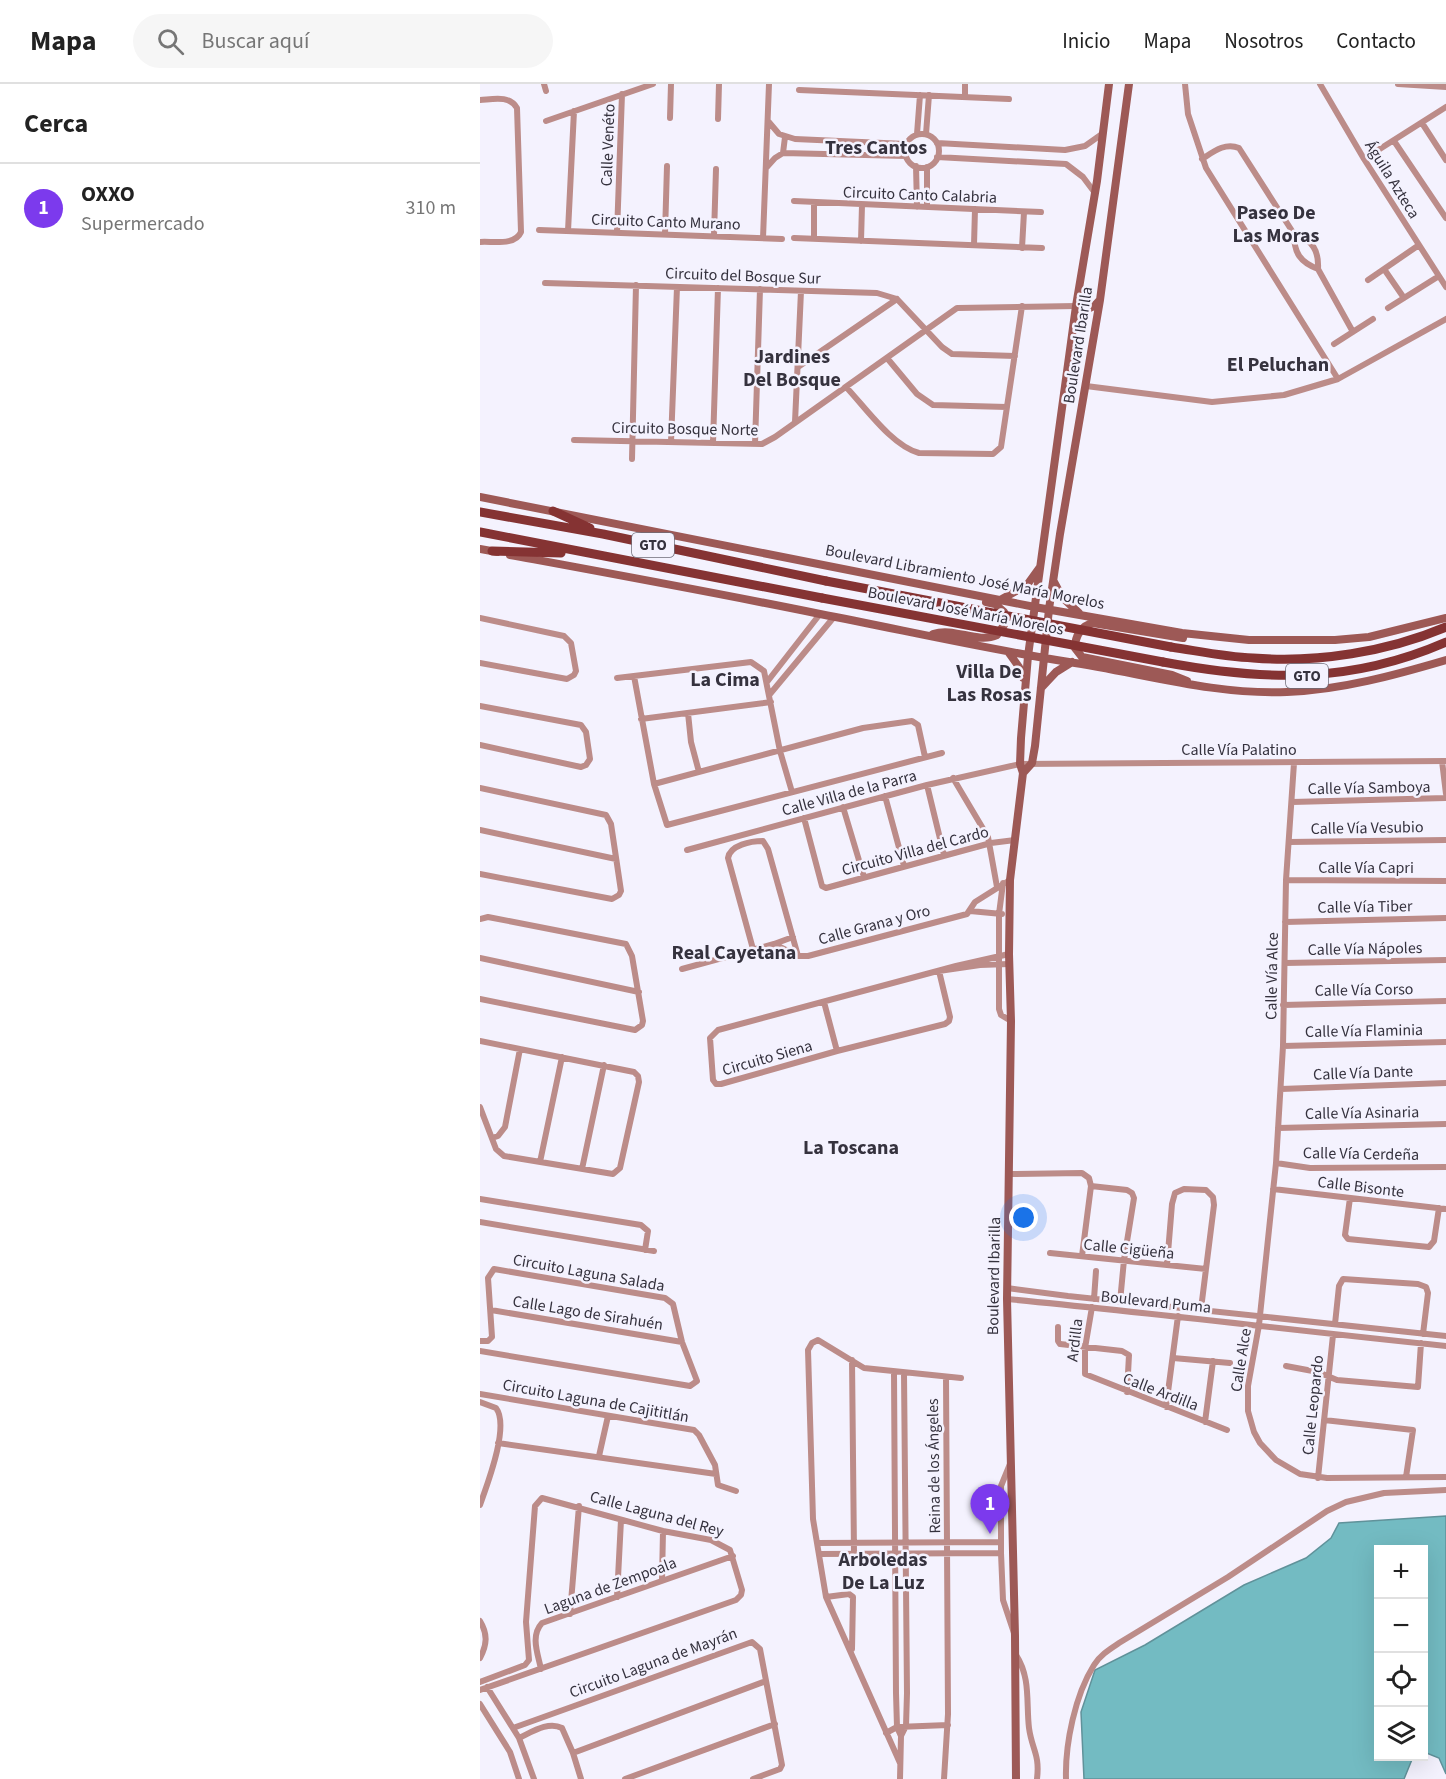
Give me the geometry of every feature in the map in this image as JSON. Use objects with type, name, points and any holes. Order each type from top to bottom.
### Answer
[{"type":"main road","points":[[553,511],[603,534]]},
{"type":"main road","name":"Boulevard José María Morelos","points":[[480,512],[603,534],[826,581],[1171,647],[1254,659],[1306,658],[1353,653],[1446,627]]},
{"type":"main road","name":"Boulevard José María Morelos","points":[[480,532],[1214,672],[1310,676],[1369,667],[1446,642]]},
{"type":"main road","points":[[492,551],[587,554]]},
{"type":"main road","points":[[1417,653],[1446,649]]},
{"type":"street","points":[[546,121],[652,84]]},
{"type":"street","points":[[670,118],[671,84]]},
{"type":"street","points":[[718,119],[719,84]]},
{"type":"street","name":"Circuito Canto Murano","points":[[763,238],[769,84]]},
{"type":"street","points":[[866,93],[867,84]]},
{"type":"street","points":[[964,97],[965,84]]},
{"type":"street","name":"Boulevard Ibarilla","points":[[1016,1779],[1016,1636],[1006,1299],[1011,1021],[1008,964],[1009,912],[1006,881],[1015,840],[1022,769],[1025,684],[1034,607],[1042,564],[1076,306],[1097,181],[1109,84]]},
{"type":"street","name":"Boulevard Ibarilla","points":[[1032,763],[1053,580],[1100,300],[1129,84]]},
{"type":"street","points":[[1185,84],[1188,114],[1202,159],[1214,182],[1338,379]]},
{"type":"street","name":"Águila Azteca","points":[[1320,84],[1364,159],[1446,287]]},
{"type":"street","points":[[1398,84],[1446,87]]},
{"type":"street","points":[[799,90],[818,87],[866,93],[1009,99]]},
{"type":"street","name":"Calle Venéto","points":[[617,233],[622,94]]},
{"type":"street","points":[[917,135],[920,95]]},
{"type":"street","points":[[926,134],[929,96]]},
{"type":"street","points":[[480,100],[506,99],[517,108],[521,232],[518,239],[512,241],[480,242]]},
{"type":"street","points":[[1364,159],[1445,108]]},
{"type":"street","name":"Circuito Canto Murano","points":[[568,231],[574,111]]},
{"type":"street","points":[[768,121],[785,137],[795,139],[906,144],[917,135],[926,134],[937,143],[1065,150],[1085,146],[1102,134]]},
{"type":"street","points":[[1422,123],[1446,160]]},
{"type":"street","points":[[783,153],[785,137]]},
{"type":"street","points":[[1394,141],[1446,218]]},
{"type":"street","points":[[766,168],[783,153],[906,156],[916,166],[927,167],[938,157],[937,143]]},
{"type":"street","points":[[906,144],[906,156]]},
{"type":"street","points":[[1202,159],[1222,147],[1239,148],[1294,234],[1299,258],[1305,264],[1318,269]]},
{"type":"street","points":[[938,157],[1066,164],[1083,177],[1095,194]]},
{"type":"street","points":[[665,234],[667,166]]},
{"type":"street","points":[[916,166],[917,207]]},
{"type":"street","points":[[927,167],[927,207]]},
{"type":"street","points":[[714,235],[716,169]]},
{"type":"street","points":[[1097,181],[1106,184],[1109,188],[1106,219],[1108,231]]},
{"type":"street","name":"Circuito Canto Calabria","points":[[794,201],[1041,212]]},
{"type":"street","points":[[814,202],[814,239]]},
{"type":"street","points":[[861,241],[862,205]]},
{"type":"street","points":[[974,246],[975,209]]},
{"type":"street","points":[[1022,248],[1024,212]]},
{"type":"street","name":"Circuito Canto Murano","points":[[539,230],[782,239]]},
{"type":"street","points":[[1294,234],[1305,238],[1316,249],[1318,269],[1353,332]]},
{"type":"street","points":[[794,238],[1042,248]]},
{"type":"street","points":[[1368,280],[1419,245]]},
{"type":"street","points":[[1384,269],[1404,298]]},
{"type":"street","points":[[1388,308],[1439,276]]},
{"type":"street","name":"Circuito del Bosque Sur","points":[[545,283],[877,293],[897,299]]},
{"type":"street","points":[[632,459],[636,285]]},
{"type":"street","points":[[672,442],[677,287]]},
{"type":"street","points":[[713,443],[718,288]]},
{"type":"street","points":[[755,444],[760,289]]},
{"type":"street","points":[[795,422],[801,291]]},
{"type":"street","points":[[798,367],[897,299],[942,347],[952,354],[1015,356]]},
{"type":"street","points":[[1076,306],[1082,309],[1091,308],[1100,300]]},
{"type":"street","points":[[846,387],[896,441],[908,450],[919,453],[993,454],[1000,450],[1022,306]]},
{"type":"street","name":"Circuito Bosque Norte","points":[[574,440],[755,444],[768,441],[957,308],[1076,306]]},
{"type":"street","points":[[1334,344],[1373,319]]},
{"type":"street","points":[[1086,386],[1212,402],[1284,394],[1338,379],[1446,319]]},
{"type":"street","points":[[887,358],[916,394],[933,405],[1007,407]]},
{"type":"street","name":"Boulevard Libramiento José María Morelos","points":[[481,497],[1034,607],[1204,636],[1249,640],[1354,639],[1446,618]]},
{"type":"street","points":[[480,549],[1044,658]]},
{"type":"street","points":[[1002,599],[1026,585],[1042,564]]},
{"type":"street","points":[[1053,580],[1062,597],[1082,615]]},
{"type":"street","points":[[930,635],[946,632],[990,638],[997,636],[1004,625],[1004,612],[1000,607],[962,596],[949,589]]},
{"type":"street","points":[[767,682],[820,614]]},
{"type":"street","points":[[770,694],[834,616]]},
{"type":"street","points":[[480,618],[564,636],[571,643],[576,671],[567,679],[480,663]]},
{"type":"street","points":[[1191,685],[1183,678],[1172,675],[1082,657],[1075,648],[1075,642],[1083,627],[1093,623],[1170,637],[1190,639],[1204,636]]},
{"type":"street","points":[[796,644],[804,650]]},
{"type":"street","points":[[1009,653],[1019,667],[1025,684]]},
{"type":"street","name":"Boulevard José María Morelos","points":[[1044,658],[1191,685],[1259,692],[1312,691],[1365,681],[1446,660]]},
{"type":"street","points":[[617,678],[751,662],[764,671],[780,751],[792,792]]},
{"type":"street","points":[[1041,688],[1056,672],[1072,662]]},
{"type":"street","points":[[634,676],[654,784],[665,822],[670,825],[942,753]]},
{"type":"street","points":[[641,719],[771,702]]},
{"type":"street","points":[[480,706],[577,723],[584,727],[586,732],[589,762],[581,767],[480,746]]},
{"type":"street","points":[[688,713],[691,742],[699,772]]},
{"type":"street","points":[[654,784],[863,728],[912,721],[918,725],[925,757]]},
{"type":"street","points":[[1444,761],[1446,796]]},
{"type":"street","name":"Calle Vía Palatino","points":[[1032,763],[1444,761]]},
{"type":"street","points":[[1022,769],[1032,763]]},
{"type":"street","name":"Calle Vía Alce","points":[[1273,1189],[1281,1089],[1286,880],[1294,763]]},
{"type":"street","name":"Calle Villa de la Parra","points":[[687,850],[953,778],[1022,769]]},
{"type":"street","points":[[953,778],[991,843],[997,887]]},
{"type":"street","points":[[927,785],[944,855]]},
{"type":"street","points":[[480,788],[606,815],[610,824],[621,891],[619,896],[612,899],[480,874]]},
{"type":"street","points":[[885,796],[904,866]]},
{"type":"street","name":"Calle Vía Samboya","points":[[1292,802],[1446,796]]},
{"type":"street","points":[[843,807],[864,877]]},
{"type":"street","name":"Circuito Villa del Cardo","points":[[804,818],[822,886],[826,888],[991,843],[1015,840]]},
{"type":"street","points":[[480,830],[616,859]]},
{"type":"street","name":"Calle Vía Vesubio","points":[[1288,842],[1446,840]]},
{"type":"street","points":[[753,950],[728,853],[733,848],[758,841],[766,844],[798,956]]},
{"type":"street","name":"Calle Vía Capri","points":[[1286,880],[1446,881]]},
{"type":"street","points":[[1006,881],[999,914],[998,965],[1000,1013],[1011,1021]]},
{"type":"street","name":"Calle Grana y Oro","points":[[774,944],[798,956],[808,956],[967,914],[975,902],[1006,881]]},
{"type":"street","name":"Calle Grana y Oro","points":[[970,911],[999,914],[1009,912]]},
{"type":"street","points":[[480,919],[488,917],[622,942],[629,948],[644,1021],[635,1030],[480,999]]},
{"type":"street","name":"Calle Vía Tiber","points":[[1285,922],[1446,918]]},
{"type":"street","points":[[682,969],[793,937]]},
{"type":"street","name":"Circuito Siena","points":[[939,971],[950,1017],[948,1023],[721,1084],[716,1084],[713,1080],[710,1041],[714,1032],[998,955],[1008,954]]},
{"type":"street","points":[[480,958],[639,992]]},
{"type":"street","name":"Calle Vía Nápoles","points":[[1285,963],[1446,960]]},
{"type":"street","name":"Circuito Siena","points":[[939,971],[980,965],[1008,964]]},
{"type":"street","name":"Calle Vía Corso","points":[[1283,1005],[1446,1001]]},
{"type":"street","points":[[824,1002],[837,1051]]},
{"type":"street","points":[[480,1041],[634,1072],[639,1082],[618,1171],[613,1174],[504,1156],[498,1151],[480,1107]]},
{"type":"street","name":"Calle Vía Flaminia","points":[[1283,1046],[1446,1042]]},
{"type":"street","points":[[492,1138],[498,1136],[505,1127],[520,1049]]},
{"type":"street","points":[[540,1162],[562,1057]]},
{"type":"street","points":[[582,1169],[604,1065]]},
{"type":"street","name":"Calle Vía Dante","points":[[1281,1089],[1446,1083]]},
{"type":"street","name":"Calle Vía Asinaria","points":[[1278,1128],[1446,1124]]},
{"type":"street","name":"Calle Vía Cerdeña","points":[[1276,1163],[1310,1168],[1446,1167]]},
{"type":"street","points":[[1010,1174],[1082,1173],[1089,1178],[1091,1186],[1082,1256]]},
{"type":"street","points":[[1091,1186],[1132,1192],[1134,1197],[1120,1302]]},
{"type":"street","points":[[1167,1265],[1172,1203],[1175,1193],[1184,1189],[1198,1188],[1210,1193],[1214,1205],[1201,1309]]},
{"type":"street","name":"Calle Bisonte","points":[[1273,1189],[1442,1209]]},
{"type":"street","name":"Calle Alce","points":[[1273,1189],[1259,1325],[1247,1399],[1254,1432],[1268,1452],[1300,1474],[1318,1478],[1446,1477]]},
{"type":"street","points":[[1350,1198],[1346,1238],[1429,1246],[1434,1241],[1442,1209]]},
{"type":"street","points":[[480,1199],[641,1225],[648,1231],[645,1250]]},
{"type":"street","points":[[480,1222],[654,1251]]},
{"type":"street","name":"Calle Cigüeña","points":[[1050,1253],[1206,1269]]},
{"type":"street","name":"Circuito Laguna Salada","points":[[480,1341],[488,1341],[492,1337],[488,1278],[492,1271],[498,1269],[668,1299],[673,1304],[682,1341],[698,1378],[693,1385],[480,1351]]},
{"type":"street","points":[[1094,1299],[1096,1271]]},
{"type":"street","points":[[1335,1324],[1341,1281],[1346,1279],[1418,1284],[1426,1287],[1428,1293],[1423,1334]]},
{"type":"street","name":"Boulevard Puma","points":[[1007,1288],[1446,1336]]},
{"type":"street","name":"Boulevard Puma","points":[[1006,1299],[1446,1346]]},
{"type":"street","name":"Ardilla","points":[[1086,1375],[1083,1369],[1092,1307]]},
{"type":"street","name":"Calle Lago de Sirahuén","points":[[491,1310],[682,1341]]},
{"type":"street","points":[[1166,1407],[1178,1316]]},
{"type":"street","points":[[1058,1327],[1060,1344],[1126,1352],[1130,1359],[1127,1392]]},
{"type":"street","name":"Calle Leopardo","points":[[1318,1478],[1334,1335]]},
{"type":"street","points":[[900,1763],[826,1597],[813,1519],[808,1350],[814,1341],[818,1340],[864,1368],[961,1378]]},
{"type":"street","points":[[1286,1366],[1318,1372],[1337,1380],[1418,1388],[1421,1343]]},
{"type":"street","points":[[1173,1358],[1230,1363]]},
{"type":"street","points":[[852,1360],[854,1553]]},
{"type":"street","points":[[1205,1422],[1213,1361]]},
{"type":"street","points":[[894,1372],[897,1726],[901,1736],[900,1779]]},
{"type":"street","points":[[901,1736],[906,1726],[904,1373]]},
{"type":"street","name":"Calle Ardilla","points":[[1086,1375],[1227,1430]]},
{"type":"street","name":"Reina de los Ángeles","points":[[944,1779],[948,1725],[946,1377]]},
{"type":"street","name":"Circuito Laguna de Cajititlán","points":[[480,1394],[693,1430],[699,1435],[715,1465],[718,1485],[736,1491]]},
{"type":"street","points":[[480,1402],[493,1406],[500,1416],[498,1443],[480,1505]]},
{"type":"street","points":[[599,1456],[608,1416]]},
{"type":"street","points":[[1324,1420],[1413,1430],[1406,1477]]},
{"type":"street","points":[[498,1443],[716,1474]]},
{"type":"street","points":[[1010,1464],[1001,1486],[1001,1553],[1003,1600],[1007,1617],[1016,1636]]},
{"type":"street","points":[[1066,1779],[1069,1739],[1084,1686],[1094,1665],[1119,1642],[1228,1577],[1327,1511],[1346,1502],[1384,1493],[1446,1490]]},
{"type":"street","name":"Calle Laguna del Rey","points":[[480,1690],[736,1600],[742,1590],[733,1556],[728,1547],[711,1539],[663,1531],[546,1497],[536,1502],[526,1622],[528,1660],[525,1665],[481,1681]]},
{"type":"street","points":[[570,1614],[579,1506]]},
{"type":"street","points":[[617,1597],[621,1520]]},
{"type":"street","points":[[662,1580],[663,1531]]},
{"type":"street","points":[[817,1543],[1001,1542]]},
{"type":"street","points":[[819,1554],[1001,1553]]},
{"type":"street","name":"Laguna de Zempoala","points":[[541,1669],[535,1638],[537,1629],[542,1623],[733,1556]]},
{"type":"street","points":[[826,1597],[849,1594],[853,1597],[852,1653]]},
{"type":"street","points":[[480,1621],[485,1630],[486,1644],[480,1658]]},
{"type":"street","name":"Circuito Laguna de Mayrán","points":[[513,1728],[749,1642],[756,1644],[760,1649],[781,1767],[753,1779]]},
{"type":"street","points":[[1016,1655],[1026,1674],[1029,1730],[1039,1763],[1037,1779]]},
{"type":"street","points":[[481,1681],[519,1738],[534,1779]]},
{"type":"street","points":[[573,1753],[766,1681]]},
{"type":"street","points":[[480,1704],[510,1752],[519,1776],[530,1768]]},
{"type":"street","points":[[625,1779],[775,1724]]},
{"type":"street","points":[[886,1733],[897,1726],[948,1725]]},
{"type":"street","points":[[519,1738],[548,1726],[559,1726],[565,1731],[581,1779]]},
{"type":"water","points":[[1446,1516],[1446,1774],[1439,1758],[1428,1754],[1428,1545],[1374,1545],[1374,1761],[1411,1761],[1404,1779],[1084,1779],[1081,1712],[1095,1670],[1145,1645],[1244,1585],[1306,1558],[1331,1538],[1339,1523]]},
{"type":"place","name":"OXXO","points":[[990,1534]]},
{"type":"district","name":"Tres Cantos","points":[[876,147]]},
{"type":"district","name":"Paseo De Las Moras","points":[[1276,224]]},
{"type":"district","name":"El Peluchan","points":[[1278,364]]},
{"type":"district","name":"Jardines Del Bosque","points":[[792,368]]},
{"type":"district","name":"La Cima","points":[[725,679]]},
{"type":"district","name":"Villa De Las Rosas","points":[[989,682]]},
{"type":"district","name":"Real Cayetana","points":[[734,952]]},
{"type":"district","name":"La Toscana","points":[[851,1147]]},
{"type":"district","name":"Arboledas De La Luz","points":[[883,1570]]}]
